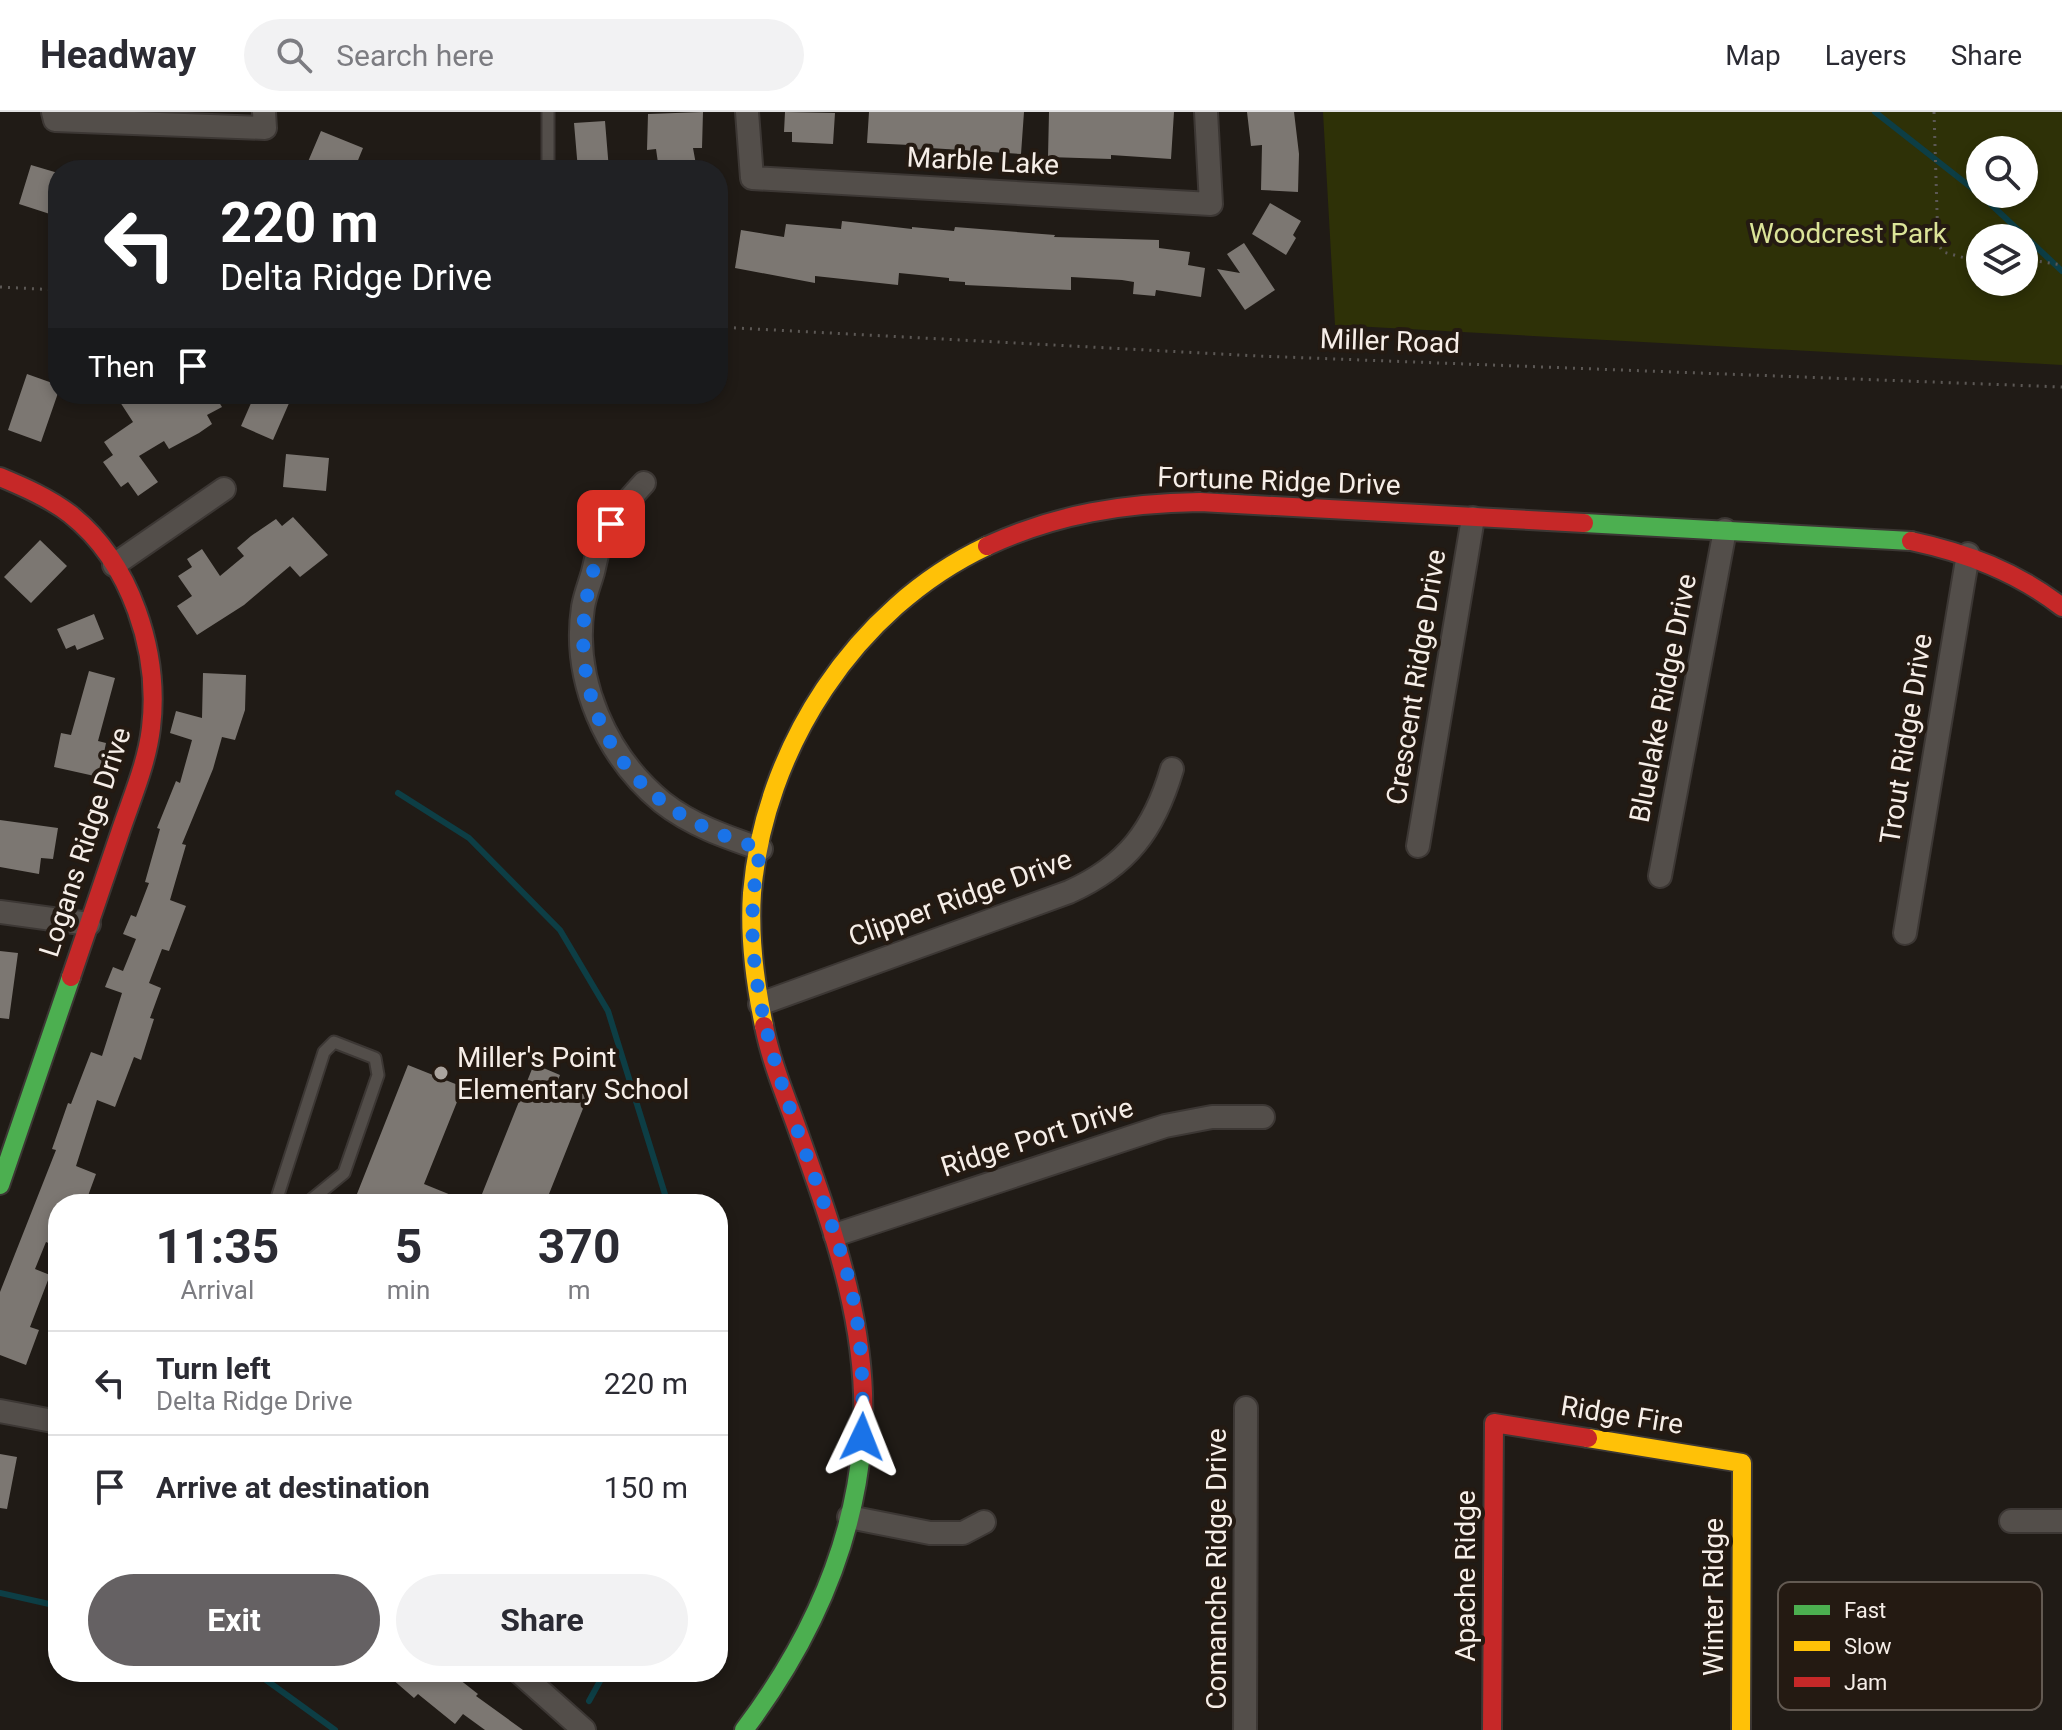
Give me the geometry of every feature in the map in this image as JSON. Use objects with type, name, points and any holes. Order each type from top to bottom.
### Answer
[{"type":"street","name":"Marble Lake","points":[[747,112],[752,178],[1211,204],[1206,112]]},
{"type":"street","points":[[54,116],[265,120]]},
{"type":"street","name":"Logans Ridge Drive","points":[[0,477],[38,493],[80,523],[114,565],[139,612],[147,636],[152,657],[154,706],[146,757],[4,1160],[0,1185]]},
{"type":"street","points":[[644,483],[620,509],[602,539],[583,605],[582,650],[590,694],[618,755],[647,789],[664,804],[702,827],[761,849]]},
{"type":"street","points":[[114,565],[224,489]]},
{"type":"street","name":"Fortune Ridge Drive","points":[[744,1730],[768,1701],[806,1637],[837,1562],[857,1480],[862,1437],[863,1375],[855,1308],[835,1235],[764,1028],[752,924],[754,877],[774,789],[791,745],[840,666],[869,632],[904,601],[950,566],[1026,529],[1106,507],[1153,502],[1200,502],[1912,541],[1968,554],[2004,569],[2062,607]]},
{"type":"street","name":"Crescent Ridge Drive","points":[[1418,846],[1473,518]]},
{"type":"street","name":"Bluelake Ridge Drive","points":[[1660,876],[1725,530]]},
{"type":"street","name":"Trout Ridge Drive","points":[[1905,933],[1968,554]]},
{"type":"street","name":"Clipper Ridge Drive","points":[[760,1004],[1096,880],[1124,857],[1147,829],[1164,797],[1172,769]]},
{"type":"street","points":[[0,912],[89,924]]},
{"type":"street","name":"Ridge Port Drive","points":[[835,1235],[1165,1126],[1212,1117],[1263,1117]]},
{"type":"street","name":"Comanche Ridge Drive","points":[[1245,1730],[1246,1408]]},
{"type":"street","points":[[0,1411],[48,1420]]},
{"type":"street","name":"Ridge Fire","points":[[1494,1423],[1742,1463]]},
{"type":"street","name":"Apache Ridge","points":[[1492,1730],[1494,1423]]},
{"type":"street","name":"Winter Ridge","points":[[1741,1730],[1742,1463]]},
{"type":"street","points":[[849,1517],[930,1533],[963,1533],[984,1522]]},
{"type":"street","points":[[2011,1521],[2062,1521]]},
{"type":"street","points":[[530,1682],[584,1730]]},
{"type":"lane","points":[[548,112],[548,160]]},
{"type":"lane","points":[[278,1194],[324,1052],[334,1042],[375,1058],[378,1075],[344,1173],[318,1194]]},
{"type":"path","points":[[1934,112],[1938,244],[1943,252],[1966,258]]},
{"type":"path","points":[[2038,260],[2062,265]]},
{"type":"path","points":[[0,287],[48,289]]},
{"type":"path","name":"Miller Road","points":[[728,328],[1258,356],[2062,387]]},
{"type":"green space","name":"Woodcrest Park","points":[[1323,112],[2062,112],[2062,365],[1335,325]]},
{"type":"building","points":[[703,112],[702,148],[693,148],[695,160],[658,160],[656,149],[647,150],[648,114]]},
{"type":"building","points":[[785,112],[835,113],[833,144],[792,142],[792,132],[784,132]]},
{"type":"building","points":[[869,112],[1024,112],[1021,154],[910,149],[910,145],[867,143]]},
{"type":"building","points":[[1049,112],[1174,112],[1171,159],[1111,155],[1111,159],[1048,157]]},
{"type":"building","points":[[1247,112],[1294,112],[1299,154],[1298,192],[1261,190],[1262,145],[1251,146]]},
{"type":"building","points":[[605,121],[608,160],[577,160],[574,123]]},
{"type":"building","points":[[321,131],[363,148],[358,160],[309,160]]},
{"type":"building","points":[[31,165],[48,170],[48,213],[19,204]]},
{"type":"building","points":[[1270,203],[1301,221],[1286,255],[1252,234]]},
{"type":"building","points":[[842,221],[912,229],[954,231],[955,227],[1054,237],[1159,240],[1159,248],[1190,252],[1188,265],[1205,268],[1201,297],[1156,290],[1155,296],[1133,294],[1134,282],[1122,280],[1071,277],[1071,290],[965,285],[965,282],[949,281],[949,278],[899,273],[898,285],[815,276],[815,283],[735,268],[741,230],[784,237],[786,224],[841,229]]},
{"type":"building","points":[[1244,243],[1275,290],[1245,310],[1217,269],[1240,273],[1227,254]]},
{"type":"building","points":[[27,374],[48,381],[48,404],[54,404],[41,442],[8,430]]},
{"type":"building","points":[[121,404],[220,404],[222,407],[207,415],[212,424],[199,433],[169,449],[164,441],[139,456],[158,482],[138,496],[128,482],[121,487],[103,462],[113,455],[104,442],[133,422]]},
{"type":"building","points":[[251,404],[289,404],[273,440],[241,426]]},
{"type":"building","points":[[286,454],[329,458],[326,491],[283,487]]},
{"type":"building","points":[[293,517],[328,555],[300,577],[290,566],[244,605],[197,635],[177,606],[192,596],[178,576],[192,567],[187,559],[202,549],[220,576],[244,556],[237,548],[251,536],[276,519],[282,526]]},
{"type":"building","points":[[40,540],[67,566],[31,603],[4,577]]},
{"type":"building","points":[[94,614],[104,639],[77,650],[75,645],[66,649],[57,629]]},
{"type":"building","points":[[89,671],[115,678],[98,741],[106,743],[99,777],[54,767],[61,733],[71,735]]},
{"type":"building","points":[[203,673],[246,675],[245,710],[235,740],[222,737],[213,769],[182,844],[186,845],[170,900],[186,906],[169,951],[162,949],[149,983],[161,988],[150,1018],[154,1019],[141,1060],[134,1057],[115,1107],[97,1100],[76,1166],[96,1174],[89,1194],[48,1194],[48,1243],[35,1269],[48,1274],[48,1280],[30,1327],[39,1330],[26,1365],[0,1355],[0,1292],[56,1150],[52,1149],[68,1103],[71,1104],[91,1052],[102,1056],[122,993],[105,987],[113,967],[123,971],[136,939],[123,934],[131,915],[136,917],[149,883],[145,882],[160,829],[157,828],[176,781],[180,783],[192,740],[170,733],[176,711],[202,718]]},
{"type":"building","points":[[0,820],[58,828],[53,859],[41,858],[39,874],[0,867]]},
{"type":"building","points":[[0,951],[18,953],[9,1019],[0,1018]]},
{"type":"building","points":[[534,1064],[560,1075],[557,1083],[588,1096],[549,1194],[482,1194]]},
{"type":"building","points":[[408,1065],[463,1087],[424,1184],[448,1194],[357,1194]]},
{"type":"building","points":[[0,1454],[17,1457],[7,1509],[0,1508]]},
{"type":"building","points":[[396,1682],[463,1682],[478,1694],[476,1696],[523,1730],[485,1730],[463,1714],[455,1724],[418,1694],[414,1698]]},
{"type":"waterway","points":[[1875,112],[1982,196],[2062,271]]},
{"type":"waterway","points":[[398,793],[469,838],[560,930],[608,1011],[665,1194]]},
{"type":"waterway","points":[[0,1593],[48,1604]]},
{"type":"waterway","points":[[269,1682],[335,1730]]},
{"type":"waterway","points":[[589,1701],[599,1682]]},
{"type":"traffic: fast","points":[[1584,523],[1911,541]]},
{"type":"traffic: fast","points":[[0,1185],[71,977]]},
{"type":"traffic: fast","points":[[744,1730],[788,1664],[824,1595],[849,1521],[862,1442]]},
{"type":"traffic: slow","points":[[764,1026],[754,960],[752,893],[760,839],[775,787],[797,736],[824,689],[858,645],[896,606],[939,573],[987,546]]},
{"type":"traffic: slow","points":[[1588,1438],[1742,1463],[1741,1730]]},
{"type":"traffic: jam","points":[[0,477],[45,498],[70,514],[110,557],[137,610],[151,669],[153,699],[146,753],[71,977]]},
{"type":"traffic: jam","points":[[987,546],[1065,518],[1118,508],[1172,503],[1584,523]]},
{"type":"traffic: jam","points":[[1911,541],[1991,565],[2062,607]]},
{"type":"traffic: jam","points":[[764,1026],[847,1284],[861,1362],[862,1442]]},
{"type":"traffic: jam","points":[[1492,1730],[1494,1423],[1588,1438]]},
{"type":"place","name":"Miller's Point Elementary School","points":[[441,1073]]},
{"type":"route","points":[[611,524],[602,539],[583,605],[582,650],[590,694],[618,755],[647,789],[664,804],[702,827],[761,849],[754,877],[752,924],[755,971],[764,1028],[835,1235],[855,1308],[863,1375],[862,1437]]}]
